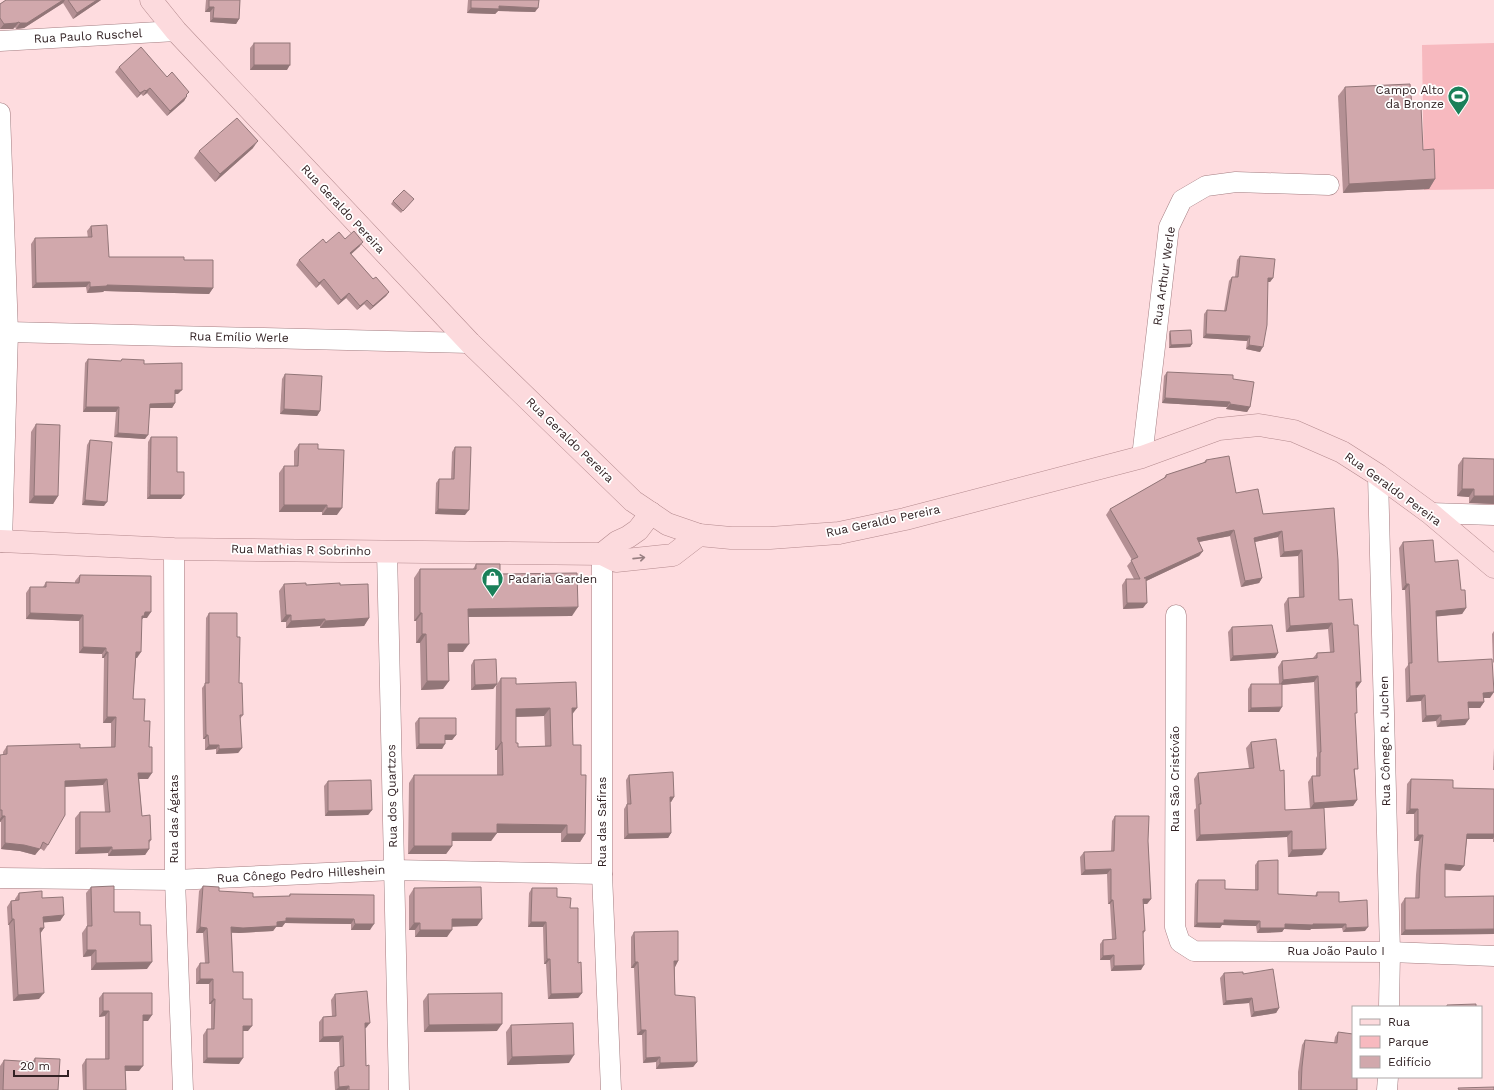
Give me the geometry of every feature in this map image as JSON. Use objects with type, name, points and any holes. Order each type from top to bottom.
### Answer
[{"type":"main road","name":"Rua Geraldo Pereira","points":[[151,0],[176,31],[470,343],[633,501],[667,524],[699,535],[731,538],[770,538],[839,533],[905,518],[1142,457],[1219,429],[1259,425],[1294,431],[1342,452],[1378,475],[1430,513],[1494,567]]},
{"type":"main road","points":[[602,554],[638,530],[651,513]]},
{"type":"main road","name":"Rua Mathias R Sobrinho","points":[[1,542],[174,549],[602,554],[616,561],[673,555],[699,535]]},
{"type":"street","name":"Rua Paulo Ruschel","points":[[0,41],[176,31]]},
{"type":"street","points":[[0,112],[8,332],[1,542]]},
{"type":"street","name":"Rua Arthur Werle","points":[[1142,457],[1169,227],[1182,200],[1206,186],[1236,182],[1329,186]]},
{"type":"street","name":"Rua Emílio Werle","points":[[8,332],[470,343]]},
{"type":"street","name":"Rua Cônego R. Juchen","points":[[1378,475],[1390,952],[1389,1006]]},
{"type":"street","points":[[1430,513],[1494,515]]},
{"type":"street","name":"Rua das Ágatas","points":[[174,549],[175,880],[183,1090]]},
{"type":"street","name":"Rua dos Quartzos","points":[[387,551],[399,1090]]},
{"type":"street","name":"Rua das Safiras","points":[[602,554],[602,874],[611,1090]]},
{"type":"street","name":"Rua São Cristóvão","points":[[1176,615],[1175,927],[1180,942]]},
{"type":"street","name":"Rua Cônego Pedro Hilleshein","points":[[0,878],[175,880],[393,870],[602,874]]},
{"type":"street","name":"Rua João Paulo I","points":[[1180,942],[1194,951],[1390,952],[1494,956]]},
{"type":"street","points":[[1387,1090],[1388,1078]]},
{"type":"green space","name":"Campo Alto da Bronze","points":[[1494,43],[1494,189],[1424,190],[1422,45]]},
{"type":"building","points":[[6,0],[63,0],[27,23],[19,22],[4,24],[0,18],[0,4]]},
{"type":"building","points":[[68,0],[97,0],[77,13]]},
{"type":"building","points":[[209,0],[240,0],[239,19],[213,18],[214,7],[209,7]]},
{"type":"building","points":[[471,0],[539,0],[538,8],[499,6],[499,9],[471,8]]},
{"type":"building","points":[[254,43],[290,43],[290,65],[254,65]]},
{"type":"building","points":[[141,47],[167,77],[172,72],[189,92],[186,95],[187,96],[170,111],[150,88],[140,93],[119,67]]},
{"type":"building","points":[[1410,84],[1412,106],[1421,106],[1423,150],[1434,149],[1435,179],[1349,184],[1345,87]]},
{"type":"building","points":[[237,118],[258,141],[220,174],[199,151]]},
{"type":"building","points":[[404,190],[414,199],[403,211],[393,201]]},
{"type":"building","points":[[107,225],[109,257],[184,257],[184,260],[213,260],[213,288],[107,285],[90,287],[90,282],[36,283],[35,238],[92,237],[91,226]]},
{"type":"building","points":[[354,231],[363,242],[350,253],[373,279],[376,277],[389,292],[373,306],[367,300],[360,306],[349,293],[341,300],[324,279],[319,283],[299,260],[323,239],[326,243],[339,232],[345,239]]},
{"type":"building","points":[[1240,256],[1275,259],[1273,278],[1268,278],[1267,325],[1263,347],[1249,345],[1250,336],[1206,334],[1207,310],[1226,311],[1232,277],[1238,277]]},
{"type":"building","points":[[1191,330],[1192,344],[1171,345],[1170,331]]},
{"type":"building","points":[[88,359],[121,361],[122,359],[144,360],[144,364],[182,363],[182,390],[175,390],[175,403],[150,404],[148,435],[118,433],[119,407],[86,407]]},
{"type":"building","points":[[1167,372],[1233,375],[1233,379],[1254,382],[1250,407],[1230,404],[1230,402],[1165,398]]},
{"type":"building","points":[[285,374],[322,376],[320,411],[284,409]]},
{"type":"building","points":[[36,424],[60,425],[58,496],[34,496]]},
{"type":"building","points":[[151,437],[177,437],[177,472],[184,472],[184,495],[150,495]]},
{"type":"building","points":[[90,440],[112,442],[107,502],[85,500]]},
{"type":"building","points":[[299,444],[318,444],[318,449],[344,450],[342,508],[327,508],[327,505],[284,505],[284,466],[298,466]]},
{"type":"building","points":[[455,447],[471,447],[469,510],[438,509],[439,479],[454,479]]},
{"type":"building","points":[[1229,456],[1236,493],[1258,489],[1263,514],[1334,508],[1339,600],[1352,599],[1354,625],[1358,625],[1361,682],[1356,682],[1357,713],[1355,713],[1358,769],[1354,769],[1357,800],[1314,803],[1312,776],[1320,776],[1321,752],[1318,676],[1283,680],[1282,661],[1317,658],[1317,653],[1334,652],[1332,623],[1290,626],[1288,598],[1304,597],[1302,550],[1284,552],[1282,531],[1254,538],[1262,578],[1245,581],[1234,530],[1197,538],[1203,551],[1144,578],[1146,578],[1147,603],[1127,603],[1126,579],[1140,579],[1131,560],[1138,557],[1110,509],[1166,477],[1166,475],[1206,462],[1206,460]]},
{"type":"building","points":[[1463,458],[1494,459],[1494,496],[1474,496],[1474,489],[1462,489]]},
{"type":"building","points":[[1433,540],[1435,562],[1458,560],[1461,590],[1465,590],[1466,608],[1436,611],[1438,662],[1492,659],[1494,692],[1483,693],[1484,702],[1468,702],[1469,719],[1441,721],[1441,715],[1426,716],[1425,695],[1410,696],[1409,663],[1412,663],[1410,605],[1409,584],[1406,584],[1403,542]]},
{"type":"building","points":[[476,564],[500,564],[500,574],[577,573],[578,607],[468,609],[469,644],[448,644],[449,681],[427,681],[426,634],[422,634],[422,613],[420,613],[420,569],[476,569]]},
{"type":"building","points":[[80,575],[151,576],[151,612],[145,612],[144,616],[142,616],[141,652],[136,652],[133,699],[145,699],[144,721],[150,721],[149,747],[152,747],[152,773],[138,773],[142,816],[150,815],[151,840],[149,840],[149,849],[112,850],[112,847],[80,848],[80,812],[110,812],[107,779],[65,781],[65,815],[48,845],[43,842],[40,849],[24,845],[5,843],[5,816],[2,816],[2,810],[0,810],[0,755],[7,754],[7,746],[80,744],[80,748],[115,747],[116,717],[107,717],[108,652],[106,652],[106,648],[83,647],[83,615],[30,613],[30,587],[46,587],[46,582],[79,583]]},
{"type":"building","points":[[306,583],[306,585],[340,583],[340,585],[368,584],[369,618],[325,621],[325,619],[291,621],[291,615],[286,615],[284,584]]},
{"type":"building","points":[[209,613],[237,613],[237,637],[240,637],[239,683],[242,683],[243,715],[240,715],[242,748],[219,749],[219,745],[209,745],[208,735],[206,735],[205,683],[209,683]]},
{"type":"building","points":[[1272,625],[1278,653],[1233,656],[1232,627]]},
{"type":"building","points":[[496,659],[497,684],[475,685],[474,660]]},
{"type":"building","points":[[501,678],[516,678],[516,684],[576,682],[577,708],[572,708],[573,745],[581,745],[581,775],[586,775],[585,834],[567,834],[567,825],[497,824],[497,833],[452,833],[452,846],[414,846],[414,775],[503,775],[501,742]],"holes":[[[550,708],[551,746],[518,747],[518,743],[516,743],[516,709]]]},
{"type":"building","points":[[1251,684],[1282,684],[1282,707],[1251,708]]},
{"type":"building","points":[[419,718],[456,718],[456,735],[445,735],[445,744],[419,744]]},
{"type":"building","points":[[1276,739],[1280,771],[1284,770],[1285,810],[1324,808],[1326,849],[1292,850],[1292,831],[1200,835],[1199,804],[1201,804],[1198,773],[1254,768],[1251,742]]},
{"type":"building","points":[[673,772],[674,797],[670,797],[671,833],[628,834],[627,804],[631,804],[629,775]]},
{"type":"building","points":[[1411,779],[1453,780],[1453,788],[1494,789],[1494,834],[1467,834],[1464,866],[1445,864],[1445,897],[1494,896],[1494,929],[1405,930],[1405,898],[1419,898],[1423,835],[1418,835],[1418,809],[1410,809]]},
{"type":"building","points":[[371,780],[372,810],[328,811],[328,781]]},
{"type":"building","points":[[1115,816],[1149,816],[1148,841],[1151,899],[1143,899],[1145,931],[1143,931],[1144,965],[1114,966],[1114,955],[1103,956],[1103,940],[1116,939],[1113,900],[1111,900],[1111,869],[1085,870],[1084,852],[1114,851]]},
{"type":"building","points":[[1278,860],[1278,894],[1317,896],[1317,892],[1339,892],[1339,902],[1367,900],[1368,927],[1346,928],[1346,924],[1285,924],[1285,928],[1260,928],[1260,921],[1224,920],[1224,923],[1197,923],[1198,880],[1225,880],[1225,889],[1258,890],[1258,861]]},
{"type":"building","points":[[114,886],[114,912],[140,912],[140,925],[151,925],[152,962],[96,963],[96,950],[87,950],[87,926],[92,926],[91,887]]},
{"type":"building","points":[[203,886],[219,887],[219,891],[253,893],[253,897],[290,896],[290,894],[374,895],[374,924],[355,924],[354,919],[286,918],[286,921],[277,922],[277,926],[243,928],[231,927],[233,972],[243,972],[243,999],[252,999],[252,1026],[243,1026],[243,1058],[207,1058],[207,1029],[214,1029],[215,999],[213,999],[213,979],[200,979],[200,963],[209,963],[207,928],[200,927]]},
{"type":"building","points":[[481,887],[482,919],[452,919],[452,930],[420,930],[420,923],[414,923],[414,888]]},
{"type":"building","points":[[532,888],[557,888],[557,897],[571,898],[570,908],[578,908],[578,963],[581,962],[582,993],[551,994],[550,959],[547,959],[546,922],[531,922]]},
{"type":"building","points":[[42,891],[42,898],[63,897],[64,915],[43,917],[44,928],[40,928],[44,993],[18,995],[14,919],[12,919],[11,901],[19,900],[19,893]]},
{"type":"building","points":[[678,931],[678,961],[674,961],[675,995],[695,997],[697,1062],[660,1063],[660,1057],[646,1058],[646,1030],[641,1030],[638,962],[635,962],[634,932]]},
{"type":"building","points":[[1273,969],[1279,1008],[1254,1012],[1252,998],[1226,1001],[1224,973],[1243,972],[1243,974]]},
{"type":"building","points":[[367,991],[370,1023],[365,1023],[366,1066],[369,1065],[369,1090],[349,1090],[349,1086],[339,1087],[338,1067],[344,1066],[343,1036],[323,1037],[323,1017],[336,1016],[335,994]]},
{"type":"building","points":[[103,993],[152,993],[152,1015],[143,1015],[143,1066],[125,1066],[126,1090],[86,1090],[86,1059],[109,1059],[109,1011],[103,1011]]},
{"type":"building","points":[[502,993],[502,1024],[429,1025],[428,994]]},
{"type":"building","points":[[1476,1004],[1476,1006],[1447,1006]]},
{"type":"building","points":[[573,1023],[574,1055],[512,1057],[511,1025]]},
{"type":"building","points":[[1338,1032],[1352,1034],[1352,1078],[1357,1078],[1357,1090],[1301,1090],[1305,1040],[1337,1043]]},
{"type":"building","points":[[35,1058],[60,1059],[58,1090],[3,1090],[4,1060],[35,1062]]},
{"type":"building","points":[[1494,1087],[1494,1090],[1459,1090],[1458,1088]]},
{"type":"place","name":"Campo Alto da Bronze","points":[[1459,116]]},
{"type":"place","name":"Padaria Garden","points":[[493,598]]}]
